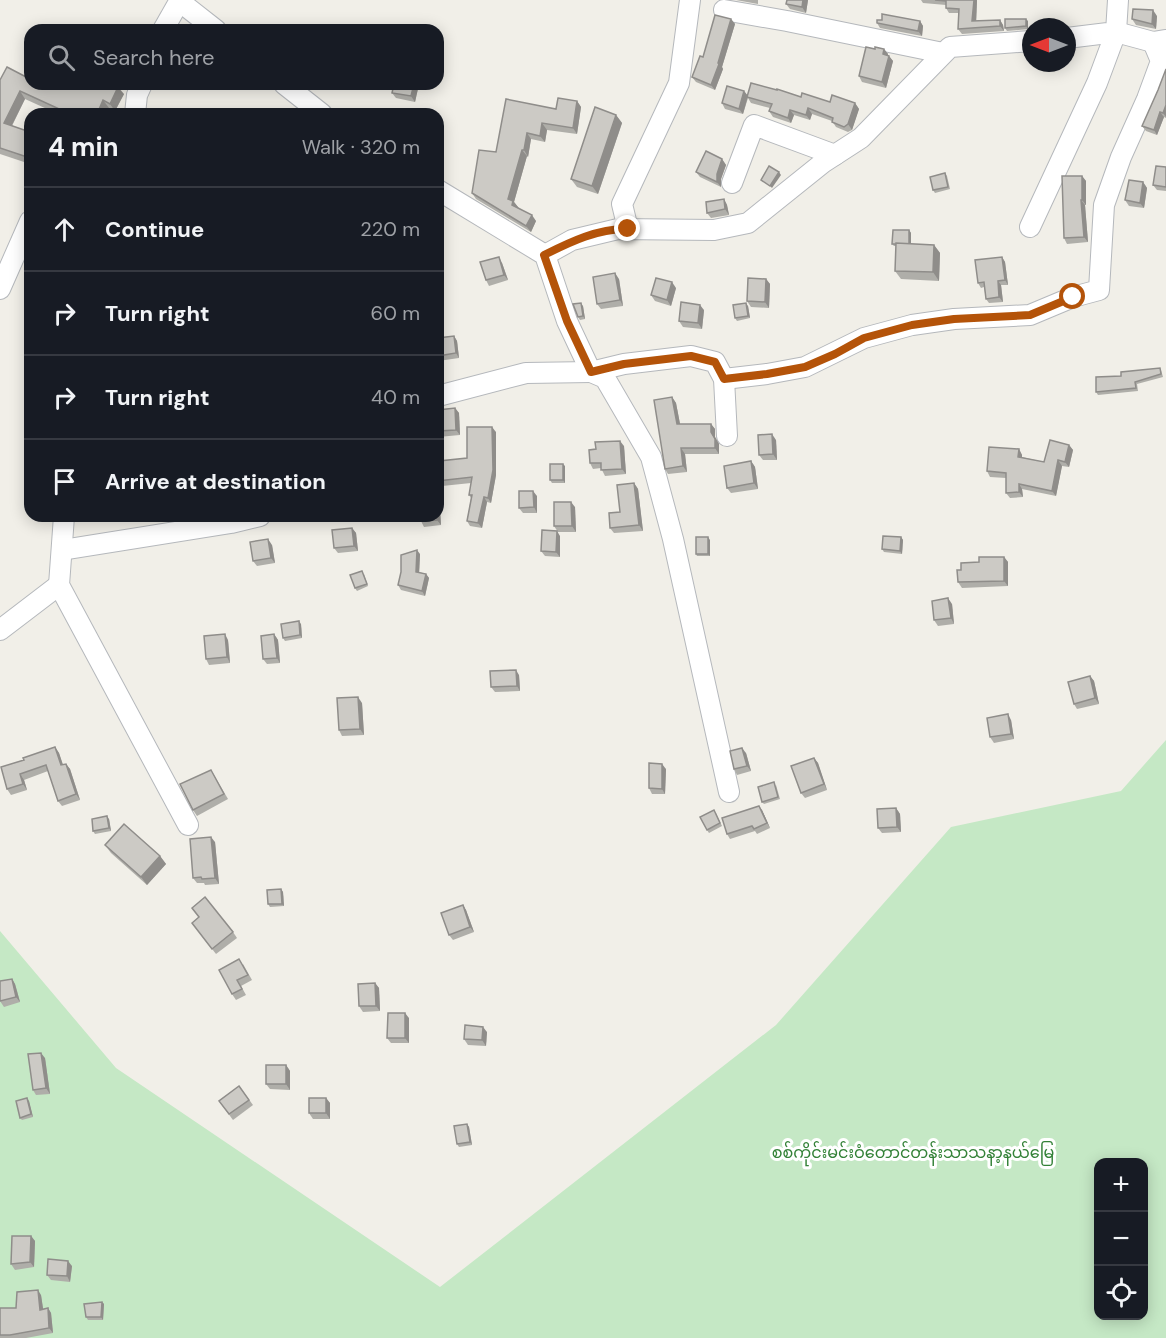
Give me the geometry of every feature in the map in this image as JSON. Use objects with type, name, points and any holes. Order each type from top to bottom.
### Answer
[{"type":"street","points":[[166,24],[180,0],[209,24]]},
{"type":"street","points":[[628,229],[622,204],[679,83],[690,0]]},
{"type":"street","points":[[1030,227],[1097,83],[1116,32],[1118,0]]},
{"type":"street","points":[[724,10],[943,53]]},
{"type":"street","points":[[724,379],[805,367],[864,338],[912,325],[954,319],[1030,315],[1073,297],[1099,290],[1104,205],[1121,157],[1148,99],[1161,61],[1159,41],[1116,32],[1076,37]]},
{"type":"street","points":[[544,255],[572,240],[618,229],[714,230],[748,223],[835,155],[861,138],[950,46],[1022,42]]},
{"type":"street","points":[[292,90],[314,108]]},
{"type":"street","points":[[732,183],[754,125],[835,155]]},
{"type":"street","points":[[444,194],[544,255],[567,321],[591,372],[605,378],[651,457],[673,539],[729,792]]},
{"type":"street","points":[[0,289],[24,235]]},
{"type":"street","points":[[444,394],[526,373],[591,372],[624,364],[691,356],[715,362],[724,379],[727,436]]},
{"type":"street","points":[[64,522],[59,585],[188,825]]},
{"type":"street","points":[[62,550],[235,522]]},
{"type":"street","points":[[0,630],[59,585]]},
{"type":"green space","name":"စစ်ကိုင်းမင်းဝံတောင်တန်းသာသနာ့နယ်မြေ","points":[[1166,740],[1166,1338],[0,1338],[0,931],[116,1068],[440,1287],[776,1025],[951,827],[1121,791]]},
{"type":"building","points":[[787,0],[803,0],[802,7],[786,4]]},
{"type":"building","points":[[935,0],[974,0],[972,21],[1000,20],[1000,26],[958,29],[959,9],[946,8],[946,1]]},
{"type":"building","points":[[1133,9],[1153,10],[1152,24],[1132,19]]},
{"type":"building","points":[[882,14],[920,21],[918,31],[877,23],[877,20],[882,20]]},
{"type":"building","points":[[715,15],[731,19],[711,85],[692,77],[700,56],[703,57]]},
{"type":"building","points":[[1005,19],[1022,19],[1022,26],[1005,28]]},
{"type":"building","points":[[866,47],[884,49],[883,54],[889,56],[882,82],[859,76]]},
{"type":"building","points":[[7,67],[24,76],[24,90],[117,90],[110,104],[103,100],[100,108],[57,108],[20,91],[4,123],[24,130],[24,156],[0,148],[0,80]]},
{"type":"building","points":[[1166,69],[1166,105],[1163,113],[1160,112],[1154,130],[1142,126]]},
{"type":"building","points":[[751,83],[801,97],[802,93],[830,102],[832,95],[855,103],[848,124],[844,127],[832,122],[833,118],[808,108],[806,115],[790,110],[788,118],[769,111],[772,104],[747,97]]},
{"type":"building","points":[[727,86],[744,91],[739,109],[722,103]]},
{"type":"building","points":[[393,90],[412,90],[411,96],[392,93]]},
{"type":"building","points":[[558,98],[577,101],[573,128],[542,123],[540,136],[527,133],[524,150],[522,150],[508,199],[513,201],[512,205],[532,215],[526,226],[472,193],[479,150],[496,152],[506,99],[556,109]]},
{"type":"building","points":[[595,107],[616,115],[592,186],[571,179]]},
{"type":"building","points":[[706,151],[722,159],[717,182],[696,172]]},
{"type":"building","points":[[769,166],[779,172],[770,186],[761,180]]},
{"type":"building","points":[[1156,166],[1166,167],[1166,187],[1153,185]]},
{"type":"building","points":[[945,173],[948,187],[933,190],[930,177]]},
{"type":"building","points":[[1062,176],[1082,176],[1084,237],[1064,238]]},
{"type":"building","points":[[1129,180],[1143,182],[1140,203],[1125,200]]},
{"type":"building","points":[[724,199],[725,209],[707,213],[706,202]]},
{"type":"building","points":[[893,230],[909,230],[909,244],[892,244]]},
{"type":"building","points":[[896,243],[934,245],[933,272],[895,271]]},
{"type":"building","points":[[499,257],[504,275],[486,280],[480,262]]},
{"type":"building","points":[[1002,257],[1005,280],[998,281],[999,297],[986,299],[984,282],[978,283],[975,260]]},
{"type":"building","points":[[615,273],[620,300],[597,304],[593,277]]},
{"type":"building","points":[[656,278],[672,282],[667,300],[651,295]]},
{"type":"building","points":[[748,278],[766,279],[765,302],[747,301]]},
{"type":"building","points":[[681,302],[700,305],[698,323],[679,321]]},
{"type":"building","points":[[581,303],[583,316],[578,317],[573,304]]},
{"type":"building","points":[[746,303],[748,316],[735,318],[733,305]]},
{"type":"building","points":[[454,336],[456,353],[444,355],[444,337]]},
{"type":"building","points":[[1160,368],[1161,374],[1135,382],[1136,388],[1096,392],[1096,377],[1121,376],[1121,372]]},
{"type":"building","points":[[672,397],[677,424],[711,424],[715,448],[681,448],[683,466],[665,469],[654,400]]},
{"type":"building","points":[[455,408],[456,430],[444,431],[444,409]]},
{"type":"building","points":[[467,427],[492,427],[493,470],[488,498],[484,497],[478,523],[467,521],[472,495],[469,495],[472,477],[444,480],[444,460],[467,458]]},
{"type":"building","points":[[772,434],[773,454],[759,455],[758,435]]},
{"type":"building","points":[[1050,440],[1069,445],[1065,462],[1058,460],[1052,491],[1019,484],[1019,492],[1006,493],[1006,473],[987,471],[989,447],[1019,449],[1018,457],[1044,462]]},
{"type":"building","points":[[620,441],[622,469],[601,470],[601,463],[590,463],[589,450],[596,449],[595,442]]},
{"type":"building","points":[[751,461],[754,483],[727,488],[724,466]]},
{"type":"building","points":[[550,464],[563,464],[563,480],[550,480]]},
{"type":"building","points":[[634,483],[639,525],[610,528],[609,513],[620,512],[617,485]]},
{"type":"building","points":[[519,491],[533,491],[534,507],[519,508]]},
{"type":"building","points":[[554,502],[571,502],[572,526],[554,526]]},
{"type":"building","points":[[352,528],[354,546],[334,548],[332,530]]},
{"type":"building","points":[[542,530],[557,531],[556,552],[541,551]]},
{"type":"building","points":[[883,536],[901,537],[900,551],[882,549]]},
{"type":"building","points":[[696,537],[708,537],[708,554],[696,554]]},
{"type":"building","points":[[268,539],[271,558],[253,561],[250,542]]},
{"type":"building","points":[[417,550],[416,572],[426,574],[422,591],[398,585],[401,555]]},
{"type":"building","points":[[979,557],[1004,557],[1004,581],[958,582],[957,570],[961,570],[961,563],[979,562]]},
{"type":"building","points":[[362,571],[367,584],[355,588],[350,575]]},
{"type":"building","points":[[948,598],[951,618],[934,620],[932,601]]},
{"type":"building","points":[[299,621],[300,635],[283,638],[281,624]]},
{"type":"building","points":[[225,634],[227,657],[206,659],[204,636]]},
{"type":"building","points":[[274,634],[277,658],[263,659],[261,636]]},
{"type":"building","points":[[516,670],[517,686],[491,687],[490,671]]},
{"type":"building","points":[[1090,676],[1095,698],[1074,704],[1068,682]]},
{"type":"building","points":[[358,697],[360,729],[339,730],[337,698]]},
{"type":"building","points":[[1008,714],[1011,734],[990,737],[987,718]]},
{"type":"building","points":[[55,747],[61,765],[66,764],[76,794],[58,801],[46,765],[20,774],[23,784],[7,789],[1,767]]},
{"type":"building","points":[[742,748],[747,766],[734,769],[730,751]]},
{"type":"building","points":[[814,758],[824,784],[801,793],[791,766]]},
{"type":"building","points":[[649,763],[662,764],[662,789],[649,788]]},
{"type":"building","points":[[211,770],[224,794],[193,810],[180,784]]},
{"type":"building","points":[[774,782],[778,797],[762,802],[758,787]]},
{"type":"building","points":[[759,806],[767,823],[754,829],[752,826],[727,834],[722,818]]},
{"type":"building","points":[[896,808],[897,827],[878,828],[877,809]]},
{"type":"building","points":[[714,810],[720,823],[707,830],[700,817]]},
{"type":"building","points":[[107,816],[109,828],[93,831],[92,819]]},
{"type":"building","points":[[124,824],[160,856],[141,877],[105,845]]},
{"type":"building","points":[[211,837],[215,878],[193,878],[190,839]]},
{"type":"building","points":[[281,889],[282,904],[268,904],[267,890]]},
{"type":"building","points":[[205,897],[233,932],[212,949],[192,923],[199,917],[192,908]]},
{"type":"building","points":[[463,905],[470,927],[449,935],[441,913]]},
{"type":"building","points":[[239,959],[248,975],[237,980],[242,989],[232,994],[219,970]]},
{"type":"building","points":[[12,979],[16,997],[0,1001],[0,981]]},
{"type":"building","points":[[375,983],[376,1006],[359,1006],[358,984]]},
{"type":"building","points":[[388,1013],[405,1013],[405,1038],[387,1038]]},
{"type":"building","points":[[465,1025],[483,1027],[482,1040],[464,1039]]},
{"type":"building","points":[[41,1053],[46,1088],[33,1090],[28,1054]]},
{"type":"building","points":[[266,1065],[286,1065],[286,1084],[266,1084]]},
{"type":"building","points":[[239,1086],[249,1100],[229,1114],[219,1101]]},
{"type":"building","points":[[27,1098],[31,1114],[20,1118],[16,1101]]},
{"type":"building","points":[[309,1098],[326,1098],[326,1113],[309,1113]]},
{"type":"building","points":[[467,1124],[470,1142],[457,1144],[454,1126]]},
{"type":"building","points":[[12,1236],[31,1236],[30,1262],[11,1264]]},
{"type":"building","points":[[48,1259],[68,1261],[67,1276],[47,1275]]},
{"type":"building","points":[[38,1290],[40,1310],[48,1308],[49,1328],[0,1335],[0,1308],[16,1308],[17,1292]]},
{"type":"building","points":[[102,1302],[101,1317],[86,1317],[84,1304]]},
{"type":"route","points":[[628,229],[618,229],[572,240],[544,255],[567,321],[591,372],[624,364],[691,356],[715,362],[724,379],[767,374],[805,367],[864,338],[912,325],[954,319],[1030,315],[1073,297]]}]
